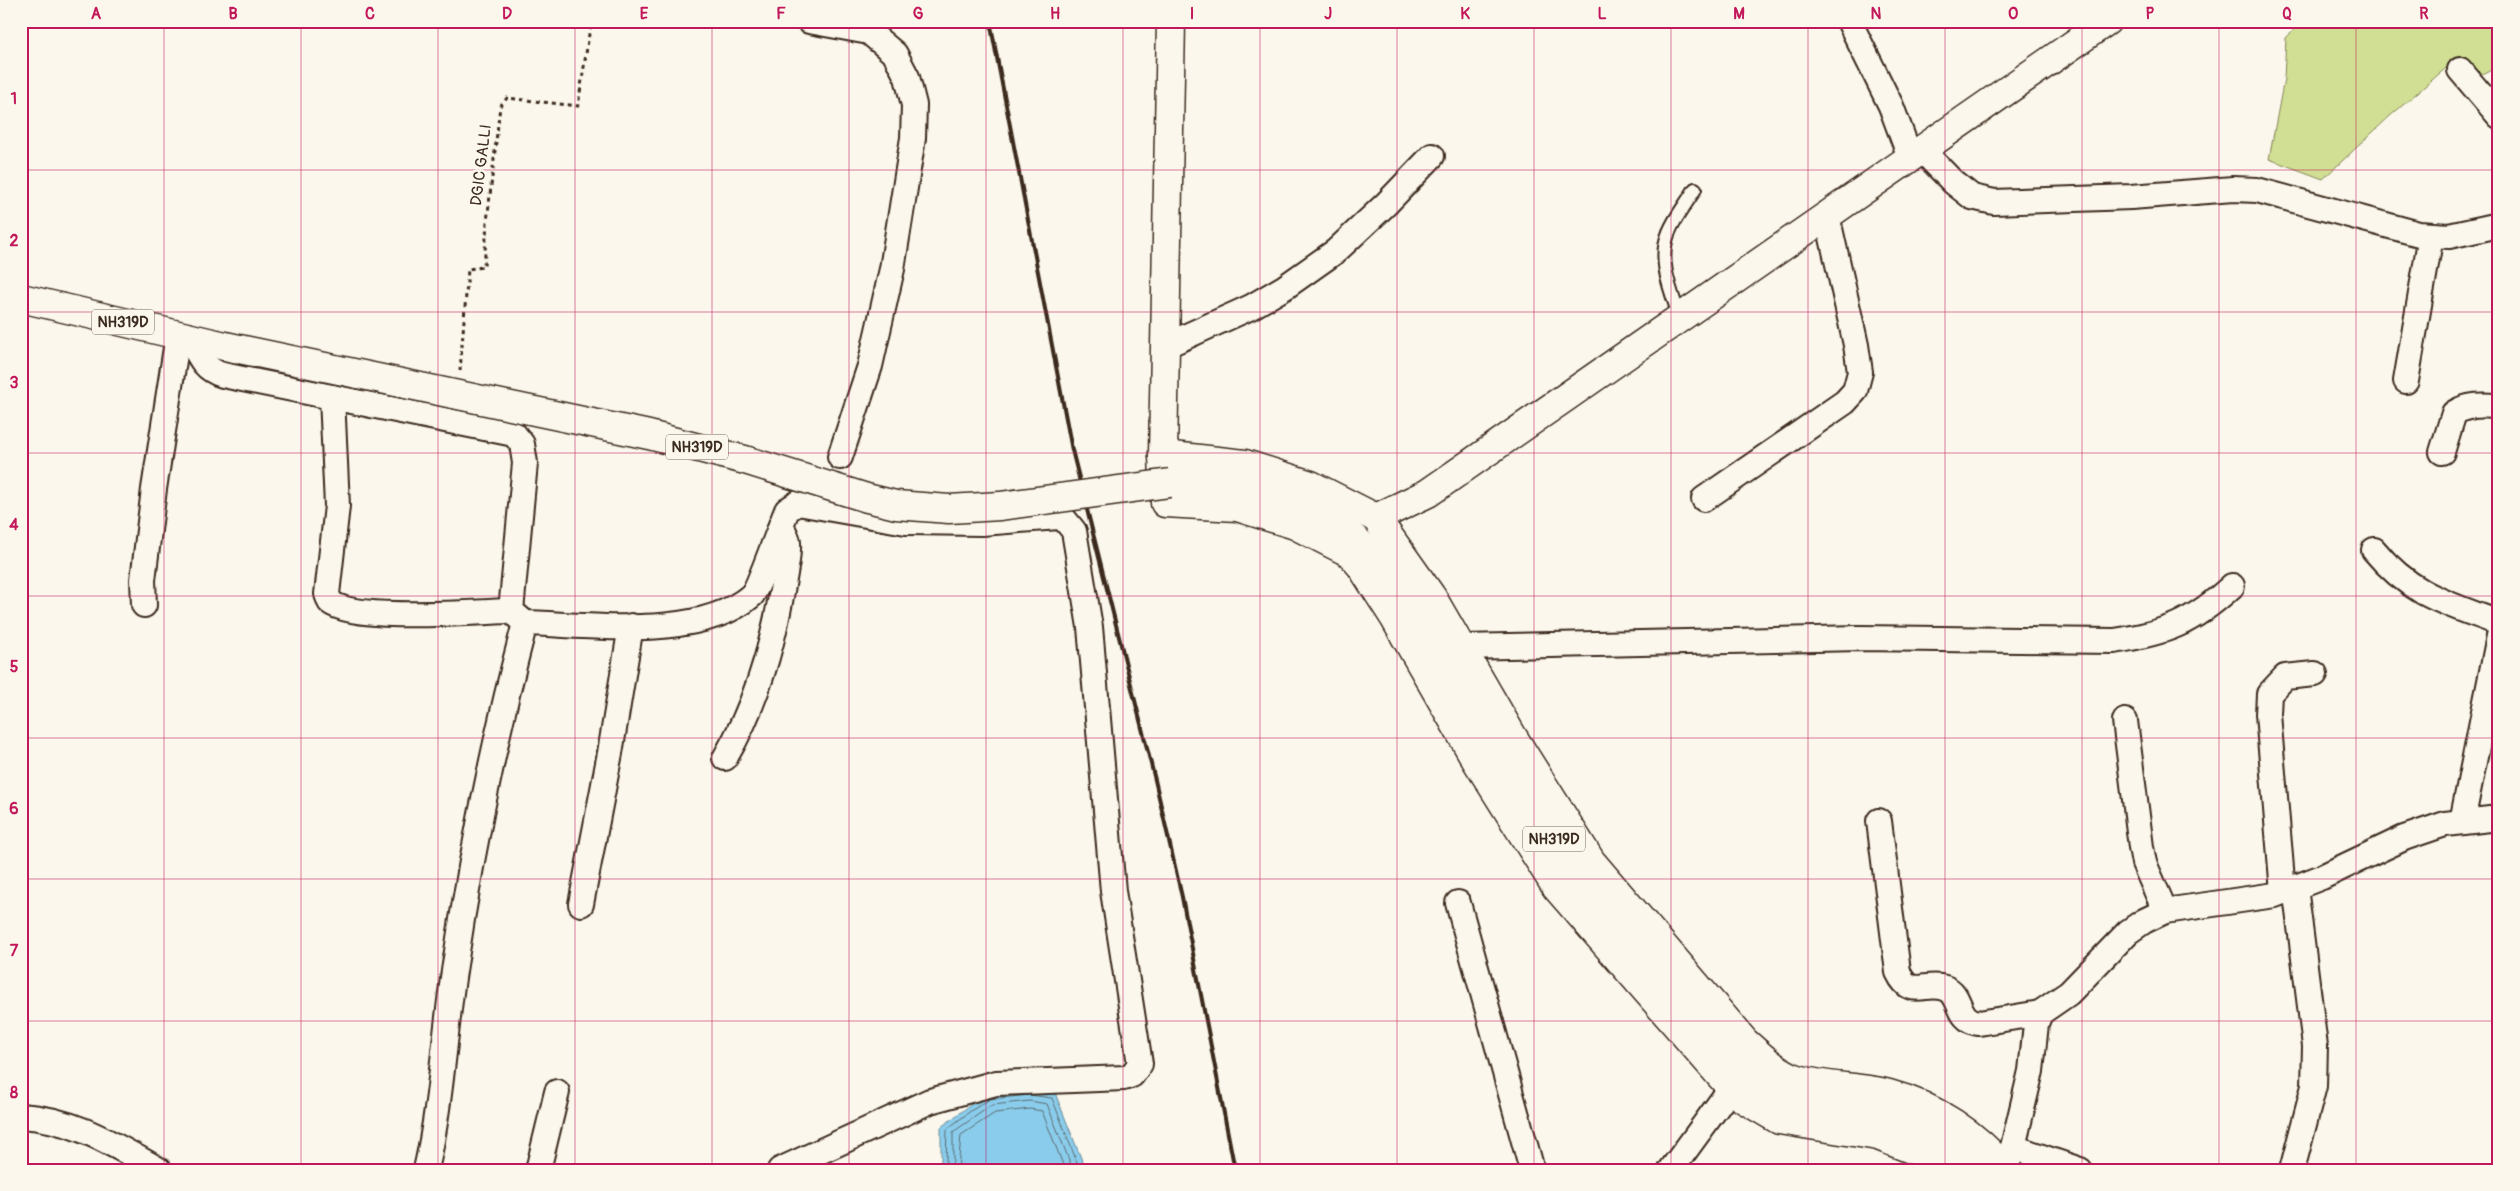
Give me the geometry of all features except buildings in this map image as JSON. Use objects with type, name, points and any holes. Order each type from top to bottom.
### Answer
[{"type":"main road","points":[[1171,21],[1164,455],[1165,503],[1237,507],[1294,526],[1350,553],[1362,566],[1476,760],[1556,887],[1731,1088],[1745,1100],[1779,1120],[1878,1136],[1916,1151],[1943,1170]]},
{"type":"main road","points":[[1376,518],[1428,493],[2107,21]]},
{"type":"main road","name":"NH319D","points":[[21,298],[225,346],[649,435],[745,460],[867,498],[896,505],[949,509],[1000,506],[1170,482],[1210,483],[1244,487],[1276,496],[1304,507],[1332,522],[1362,544],[1387,570],[1410,603],[1528,801],[1576,871],[1629,938],[1732,1056],[1756,1077],[1778,1090],[1889,1119],[1920,1130],[1950,1146],[1971,1161],[1979,1170]]},
{"type":"main road","points":[[1164,455],[1245,464],[1311,485],[1376,518],[1395,542],[1432,597],[1513,737],[1591,861],[1745,1042],[1770,1064],[1794,1078],[1889,1094],[1936,1112],[2008,1162]]},
{"type":"main road","points":[[1395,542],[1404,522],[1428,493]]},
{"type":"street","points":[[1849,21],[1916,153],[1972,197],[1994,202],[2257,190],[2419,234],[2450,236],[2499,225]]},
{"type":"street","points":[[815,22],[869,32],[895,54],[907,77],[914,105],[913,138],[892,269],[870,366],[840,457]]},
{"type":"street","points":[[2460,70],[2499,116]]},
{"type":"street","points":[[1166,346],[1252,307],[1307,272],[1336,251],[1386,204],[1432,156]]},
{"type":"street","points":[[1704,499],[1845,402],[1855,391],[1860,372],[1856,345],[1828,215]]},
{"type":"street","points":[[2406,381],[2431,235]]},
{"type":"street","points":[[184,337],[203,365],[212,372],[508,431],[520,440],[525,463],[518,617],[454,972],[435,1132],[426,1170]]},
{"type":"street","points":[[144,605],[143,580],[154,489],[184,337]]},
{"type":"street","points":[[332,397],[337,506],[326,594],[330,602],[341,608],[410,616],[518,617],[664,627],[707,618],[727,611],[753,594],[787,510],[794,504],[800,503],[906,522],[982,523],[1059,517],[1071,526],[1074,531],[1090,627],[1113,891],[1140,1064],[1132,1074],[1124,1078],[996,1084],[930,1101],[780,1170]]},
{"type":"street","points":[[2442,452],[2454,413],[2463,407],[2499,406]]},
{"type":"street","points":[[726,758],[743,727],[760,683],[776,618],[788,542],[780,525]]},
{"type":"street","points":[[2374,550],[2389,569],[2410,586],[2433,598],[2499,623]]},
{"type":"street","points":[[1461,647],[1859,638],[2114,641],[2149,635],[2180,624],[2208,609],[2232,586]]},
{"type":"street","points":[[581,904],[610,753],[631,626]]},
{"type":"street","points":[[2462,822],[2499,636]]},
{"type":"street","points":[[2292,1170],[2314,1086],[2315,1046],[2289,890],[2268,714],[2269,694],[2285,677],[2315,674]]},
{"type":"street","points":[[2125,722],[2140,847],[2144,862],[2166,911]]},
{"type":"street","points":[[1879,821],[1898,972],[1903,982],[1910,988],[1944,988],[1950,991],[1965,1019],[1970,1022],[1979,1023],[2040,1013],[2069,993],[2128,932],[2144,920],[2166,911],[2227,903],[2289,890],[2404,838],[2445,824],[2499,818]]},
{"type":"street","points":[[1458,903],[1532,1170]]},
{"type":"street","points":[[2040,1013],[2036,1024],[2031,1071],[2008,1162],[2080,1170]]},
{"type":"street","points":[[1670,1170],[1731,1088]]},
{"type":"street","points":[[538,1170],[557,1092]]},
{"type":"street","points":[[21,1116],[44,1117],[83,1128],[160,1170]]},
{"type":"lane","points":[[1680,318],[1666,278],[1664,256],[1668,232],[1695,189]]},
{"type":"path","name":"DGIC GALLI","points":[[460,372],[468,270],[484,267],[486,222],[500,106],[507,98],[578,106],[591,21]]},
{"type":"green space","points":[[2302,21],[2499,21],[2499,65],[2480,75],[2460,56],[2389,117],[2323,179],[2269,159],[2284,79],[2286,38]]},
{"type":"water","points":[[1055,1093],[1085,1168],[1091,1170],[938,1170],[941,1160],[941,1127],[969,1106],[989,1094]]},
{"type":"railway","points":[[990,21],[1072,450],[1155,780],[1182,897],[1235,1170]]}]
